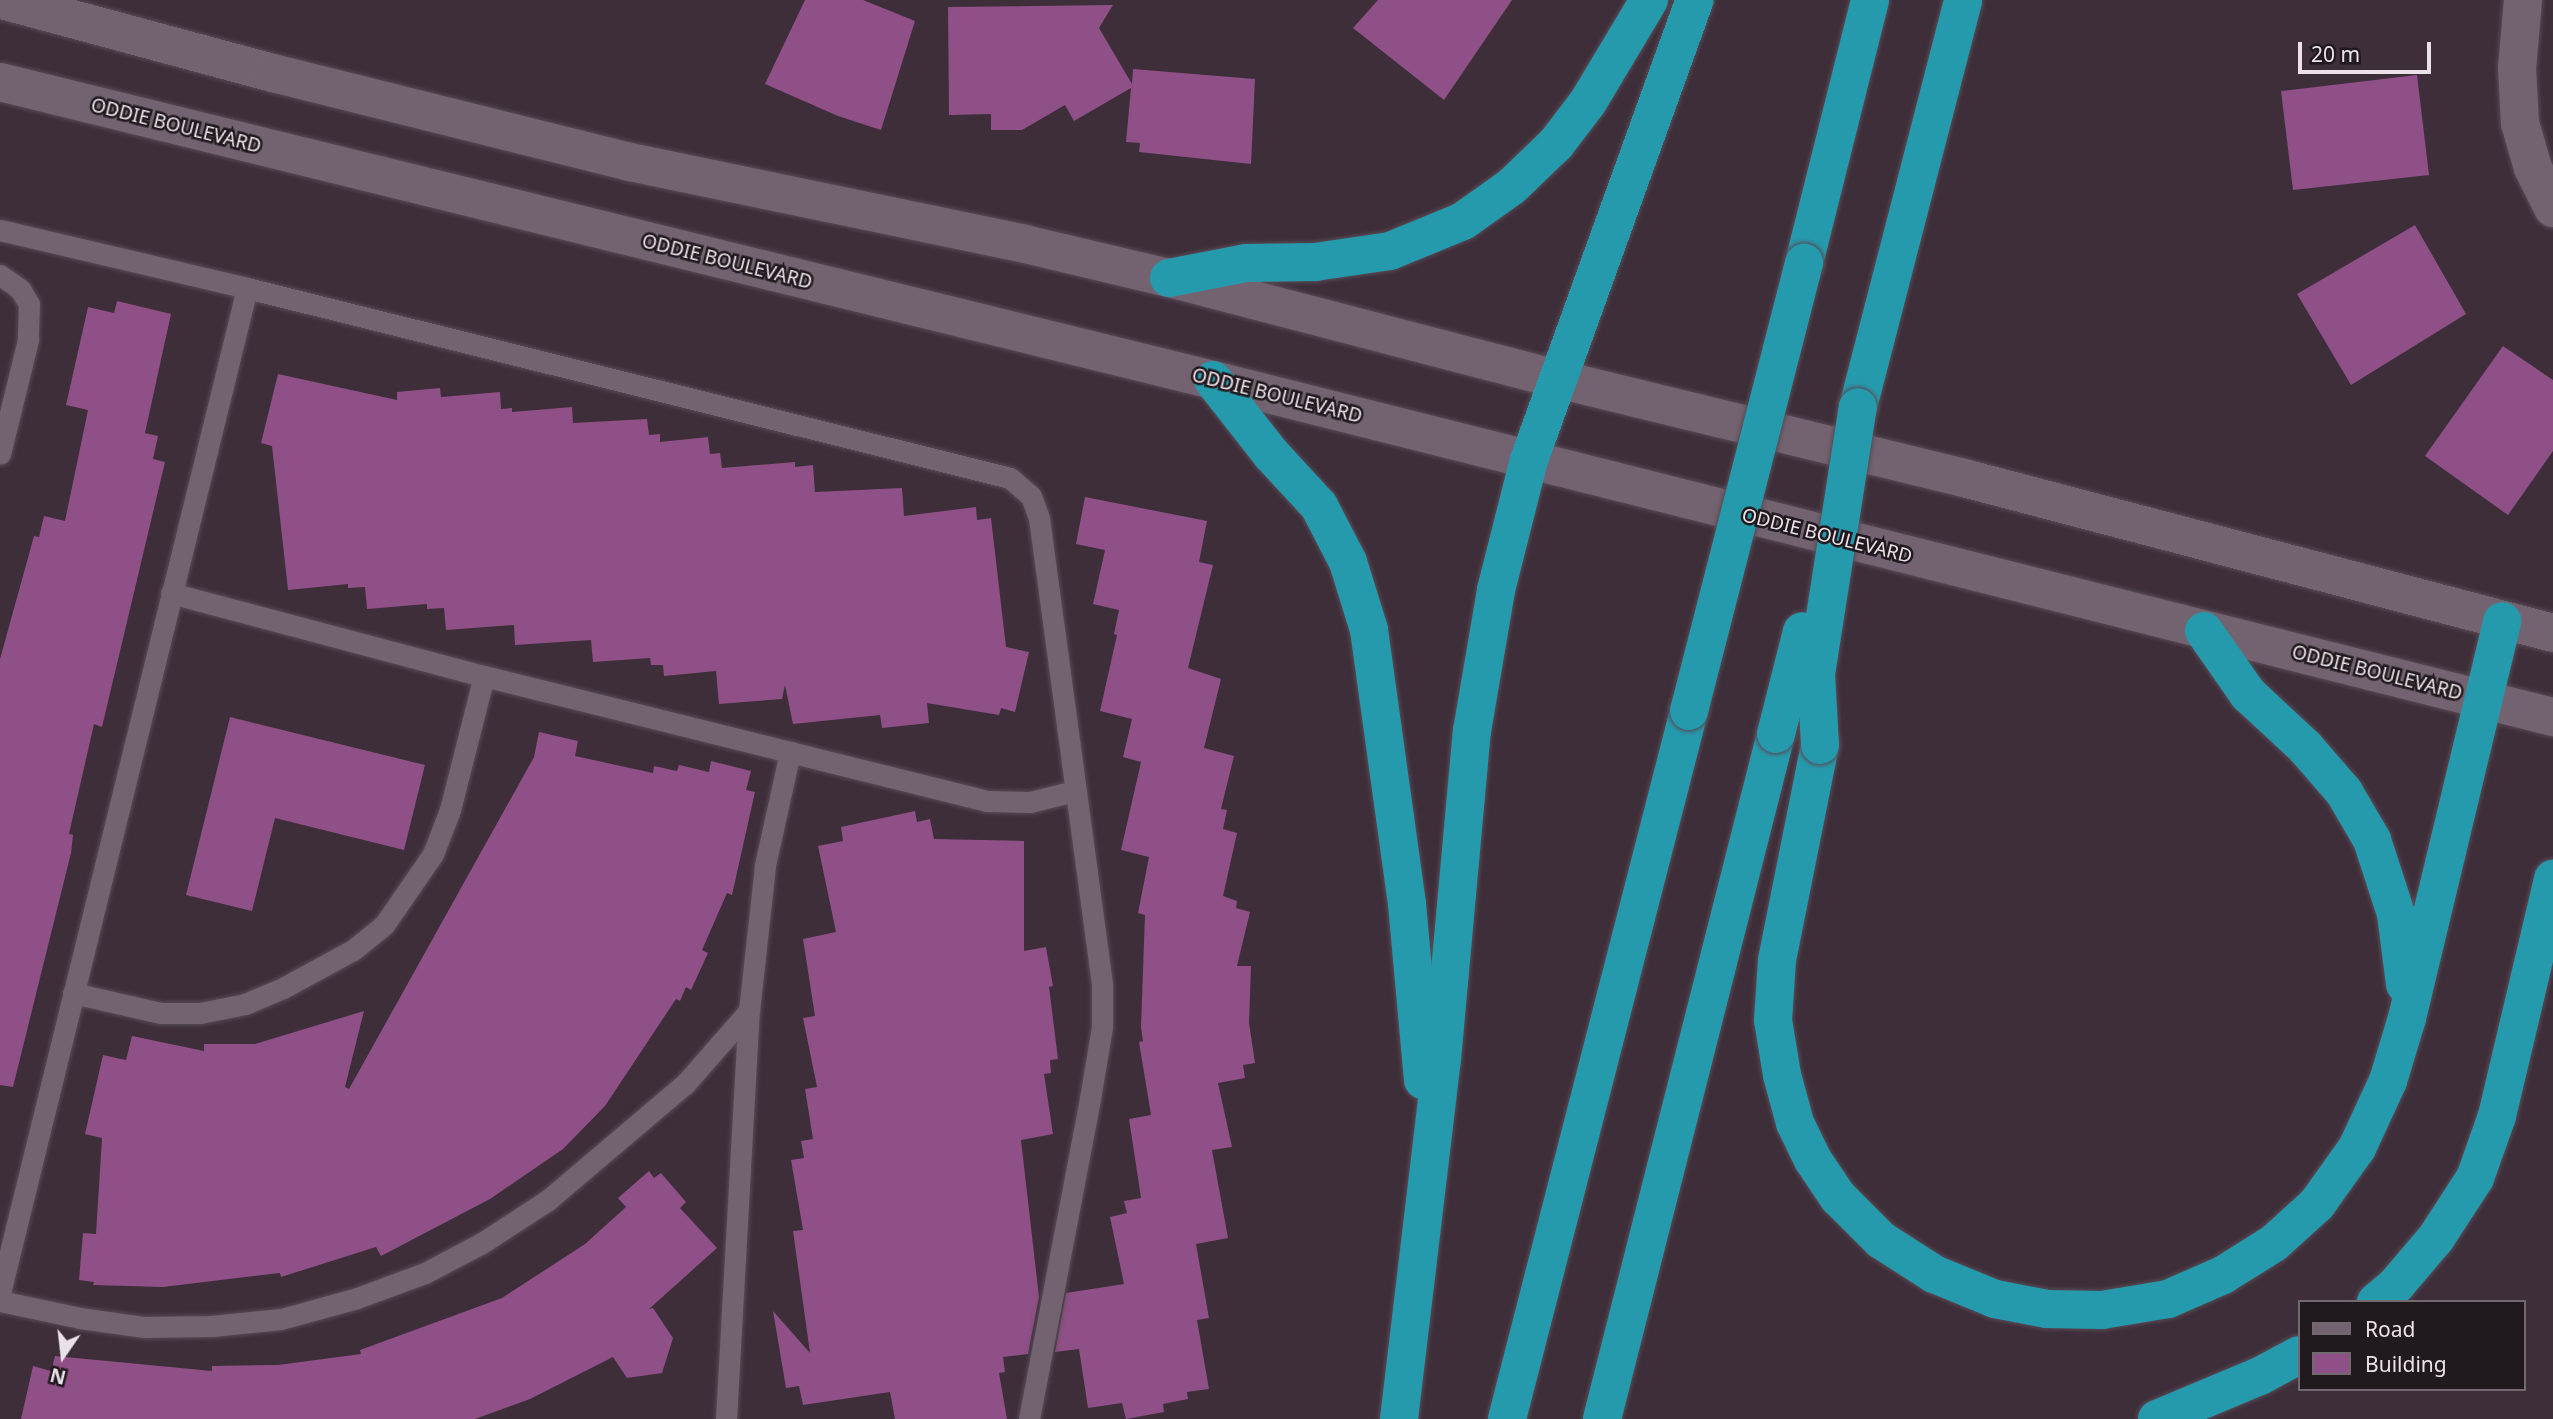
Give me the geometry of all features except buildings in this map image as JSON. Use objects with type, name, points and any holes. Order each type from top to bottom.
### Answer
[{"type":"highway","points":[[1169,278],[1246,263],[1314,262],[1390,251],[1463,221],[1512,186],[1556,144],[1588,102],[1649,0]]},
{"type":"highway","points":[[1399,1419],[1432,1141],[1472,731],[1496,590],[1529,460],[1695,0]]},
{"type":"highway","points":[[1507,1419],[1870,0]]},
{"type":"highway","points":[[1602,1419],[1963,0]]},
{"type":"highway","points":[[1213,380],[1271,454],[1319,506],[1348,562],[1369,630],[1408,904],[1419,1049],[1432,1141]]},
{"type":"highway","points":[[1858,407],[1816,674],[1820,745],[1777,960],[1773,1020],[1794,1123],[1813,1160],[1838,1197],[1881,1240],[1934,1274],[1995,1299],[2047,1309],[2102,1310],[2168,1299],[2223,1275],[2274,1242],[2325,1192],[2362,1136],[2388,1081],[2407,1018],[2502,621]]},
{"type":"highway","points":[[2204,631],[2248,694],[2305,747],[2344,792],[2372,839],[2392,896],[2402,943],[2407,1018]]},
{"type":"highway","points":[[2378,1300],[2396,1285],[2436,1238],[2475,1178],[2497,1116],[2553,879]]},
{"type":"highway","points":[[2157,1419],[2260,1376],[2298,1356]]},
{"type":"main road","points":[[2,0],[273,73],[630,162],[1026,244],[1169,278],[1558,379],[1964,478],[2553,633]]},
{"type":"main road","points":[[2523,0],[2517,68],[2519,123],[2533,169],[2553,208]]},
{"type":"main road","name":"ODDIE BOULEVARD","points":[[0,82],[1213,380],[2553,717]]},
{"type":"lane","points":[[0,230],[247,288],[1010,478],[1031,496],[1038,519],[1102,983],[1102,1027],[1029,1419]]},
{"type":"lane","points":[[0,275],[20,289],[29,304],[27,340],[0,454]]},
{"type":"lane","points":[[0,1293],[247,288]]},
{"type":"lane","points":[[171,593],[484,676],[987,801],[1030,802],[1074,791]]},
{"type":"lane","points":[[73,993],[161,1013],[200,1013],[245,1004],[284,988],[353,950],[384,925],[433,854],[450,810],[484,676]]},
{"type":"lane","points":[[726,1419],[749,1011],[765,865],[790,752]]},
{"type":"lane","points":[[0,1301],[80,1318],[144,1327],[212,1326],[281,1319],[357,1298],[425,1273],[482,1243],[548,1200],[685,1084],[749,1011]]}]
